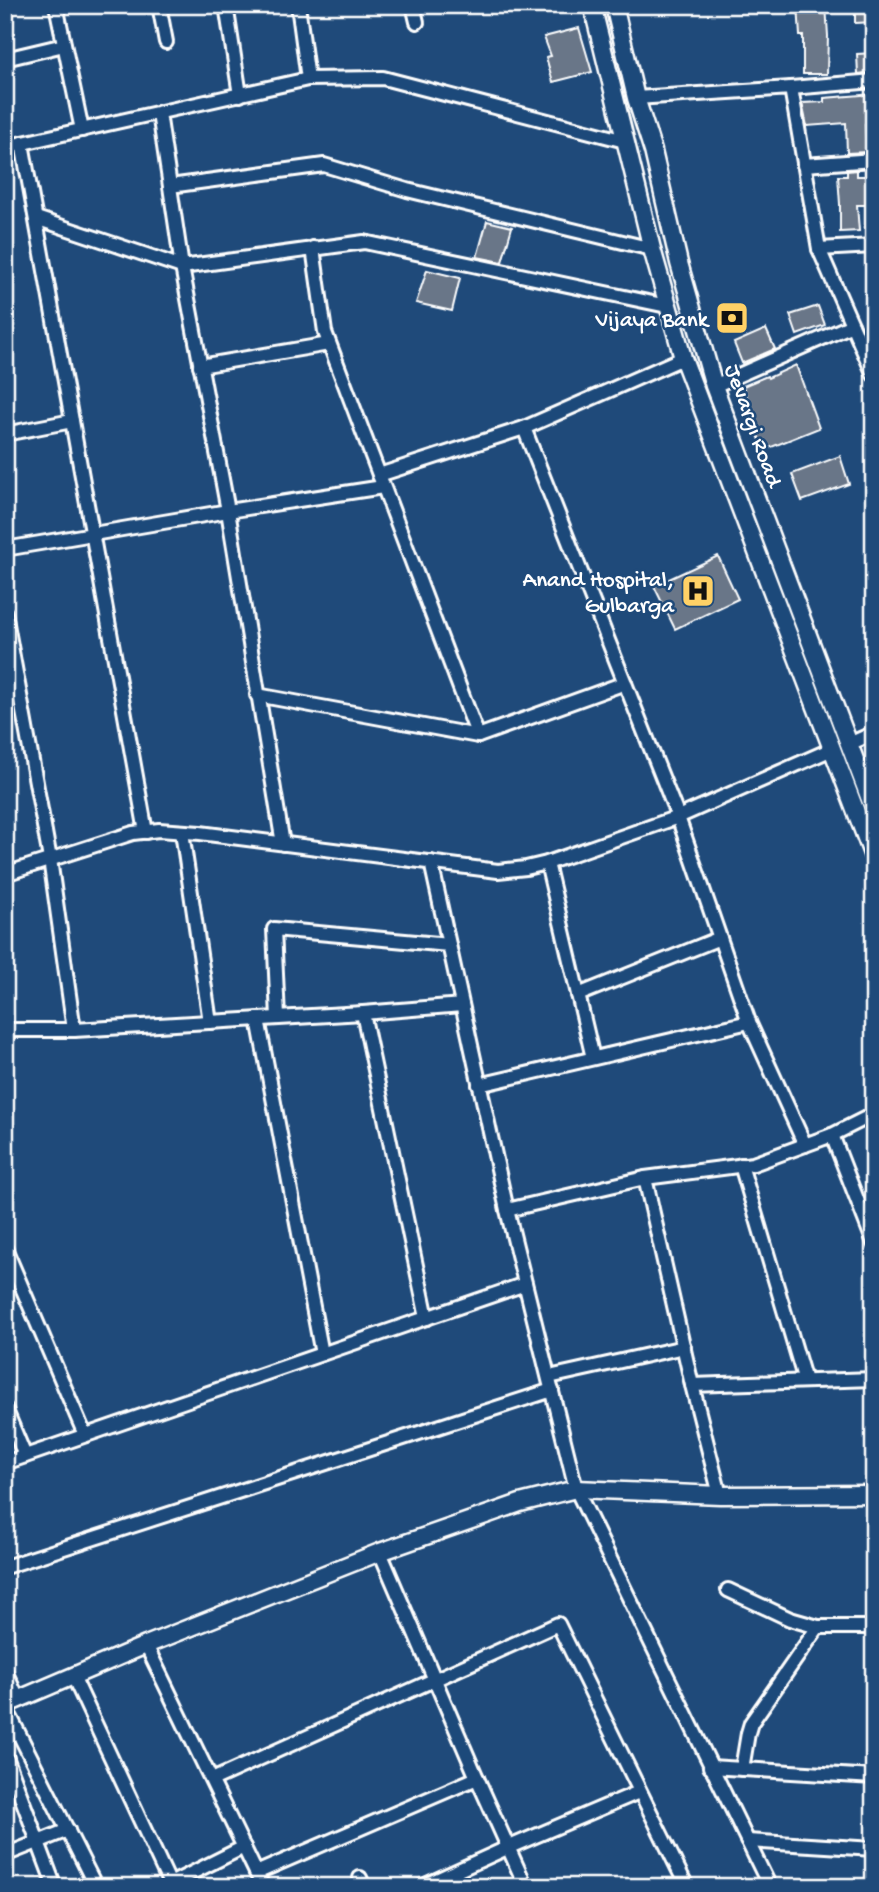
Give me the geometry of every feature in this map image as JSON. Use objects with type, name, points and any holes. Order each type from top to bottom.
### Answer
[{"type":"main road","points":[[592,5],[652,249],[683,358],[874,859]]},
{"type":"main road","name":"Jevargi Road","points":[[614,5],[679,263],[715,386],[874,810]]},
{"type":"main road","points":[[9,1703],[380,1552],[520,1503],[576,1489],[720,1495],[874,1494]]},
{"type":"street","points":[[56,5],[82,130]]},
{"type":"street","points":[[159,5],[166,41]]},
{"type":"street","points":[[226,5],[240,95]]},
{"type":"street","points":[[298,5],[308,79]]},
{"type":"street","points":[[413,5],[417,22]]},
{"type":"street","points":[[5,59],[64,45]]},
{"type":"street","points":[[5,147],[308,79],[383,78],[625,141]]},
{"type":"street","points":[[636,98],[874,81]]},
{"type":"street","points":[[791,88],[819,249],[874,375]]},
{"type":"street","points":[[159,113],[182,267],[228,511],[283,844]]},
{"type":"street","points":[[22,143],[146,832]]},
{"type":"street","points":[[804,165],[874,160]]},
{"type":"street","points":[[170,186],[324,165],[407,190],[652,249]]},
{"type":"street","points":[[36,218],[182,267],[364,242],[667,306]]},
{"type":"street","points":[[819,249],[874,246]]},
{"type":"street","points":[[313,248],[329,345],[478,736]]},
{"type":"street","points":[[715,386],[852,325]]},
{"type":"street","points":[[860,343],[874,344]]},
{"type":"street","points":[[200,366],[329,345]]},
{"type":"street","points":[[5,550],[381,481],[524,428],[683,358]]},
{"type":"street","points":[[5,434],[72,421]]},
{"type":"street","points":[[524,428],[678,817],[749,1022],[806,1145]]},
{"type":"street","points":[[5,613],[11,674],[50,859],[74,1030]]},
{"type":"street","points":[[257,695],[478,736],[625,683]]},
{"type":"street","points":[[849,744],[874,733]]},
{"type":"street","points":[[5,874],[132,833],[159,830],[498,871],[526,868],[678,817],[832,749]]},
{"type":"street","points":[[182,832],[210,1022]]},
{"type":"street","points":[[431,863],[507,1210],[576,1489],[770,1887]]},
{"type":"street","points":[[547,863],[593,1058]]},
{"type":"street","points":[[278,1018],[274,929],[449,945]]},
{"type":"street","points":[[578,995],[720,938]]},
{"type":"street","points":[[5,1030],[74,1030],[462,1005]]},
{"type":"street","points":[[363,1013],[427,1318]]},
{"type":"street","points":[[258,1019],[322,1354]]},
{"type":"street","points":[[480,1085],[749,1022]]},
{"type":"street","points":[[507,1210],[645,1178],[753,1164],[832,1135],[874,1114]]},
{"type":"street","points":[[832,1135],[874,1243]]},
{"type":"street","points":[[741,1165],[805,1381]]},
{"type":"street","points":[[645,1178],[720,1495]]},
{"type":"street","points":[[5,1248],[85,1435]]},
{"type":"street","points":[[5,1463],[525,1284]]},
{"type":"street","points":[[549,1377],[684,1347]]},
{"type":"street","points":[[692,1385],[874,1379]]},
{"type":"street","points":[[5,1567],[552,1390]]},
{"type":"street","points":[[5,1408],[25,1456]]},
{"type":"street","points":[[380,1552],[526,1887]]},
{"type":"street","points":[[728,1590],[790,1619],[818,1626],[874,1627]]},
{"type":"street","points":[[212,1780],[558,1624],[687,1887]]},
{"type":"street","points":[[741,1769],[751,1723],[818,1626]]},
{"type":"street","points":[[146,1645],[263,1887]]},
{"type":"street","points":[[5,1671],[9,1703],[96,1887]]},
{"type":"street","points":[[72,1676],[167,1885],[244,1847]]},
{"type":"street","points":[[5,1754],[55,1887]]},
{"type":"street","points":[[710,1767],[874,1777]]},
{"type":"street","points":[[256,1873],[477,1777]]},
{"type":"street","points":[[421,1887],[639,1792]]},
{"type":"street","points":[[5,1855],[68,1830]]},
{"type":"street","points":[[747,1841],[874,1849]]},
{"type":"building","points":[[798,5],[826,5],[827,74],[803,74],[803,36],[800,36]]},
{"type":"building","points":[[855,5],[874,5],[874,22],[855,23]]},
{"type":"building","points":[[579,28],[592,72],[553,82],[546,57],[551,56],[544,37]]},
{"type":"building","points":[[874,53],[874,72],[858,74],[857,54]]},
{"type":"building","points":[[874,94],[874,125],[865,124],[867,152],[847,153],[846,123],[807,126],[802,103],[824,102],[824,98]]},
{"type":"building","points":[[857,170],[857,176],[874,176],[874,205],[857,205],[859,231],[840,232],[838,176],[847,176],[847,171]]},
{"type":"building","points":[[487,221],[512,227],[502,262],[477,257]]},
{"type":"building","points":[[427,270],[460,278],[452,311],[416,303]]},
{"type":"building","points":[[818,306],[825,325],[797,335],[790,315]]},
{"type":"building","points":[[766,329],[775,349],[742,363],[734,343]]},
{"type":"building","points":[[796,365],[819,428],[764,450],[743,386]]},
{"type":"building","points":[[840,456],[849,484],[802,501],[792,474]]},
{"type":"building","points":[[718,556],[738,599],[675,629],[654,586]]},
{"type":"place","name":"Vijaya Bank","points":[[732,318]]},
{"type":"place","name":"Anand Hospital, Gulbarga","points":[[698,591]]}]
